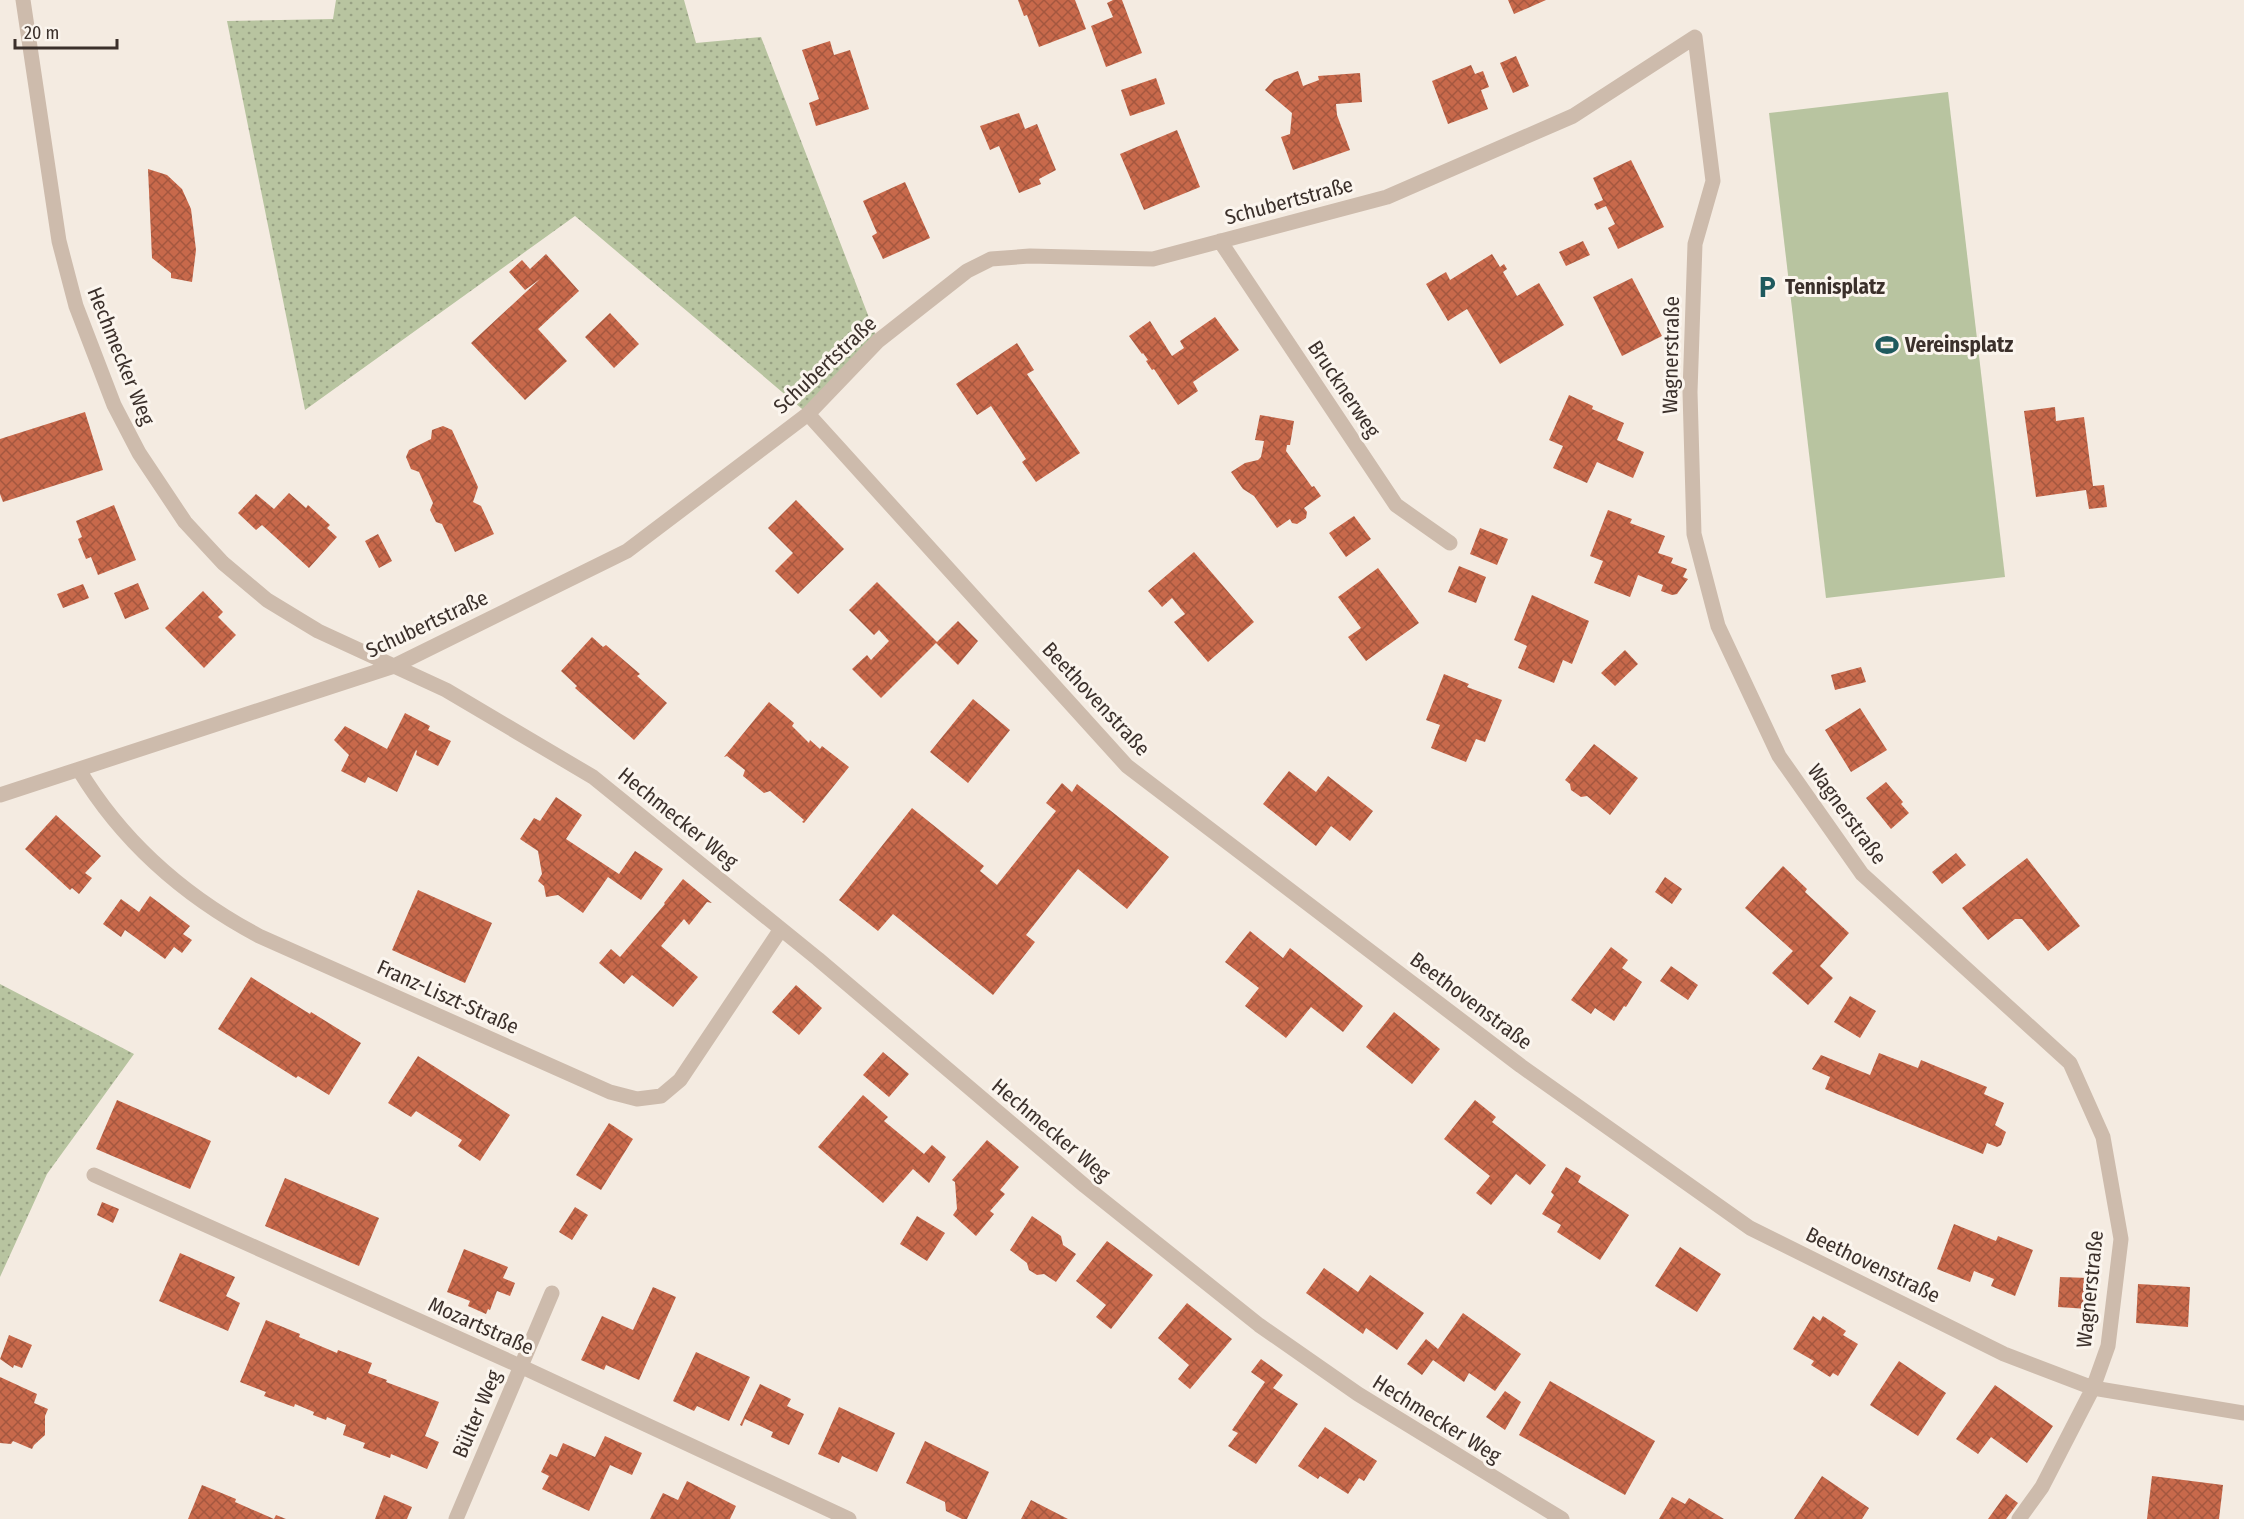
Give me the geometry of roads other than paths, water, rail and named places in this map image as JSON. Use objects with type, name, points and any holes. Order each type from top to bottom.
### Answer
[{"type":"street","name":"Hechmecker Weg","points":[[23,0],[59,241],[76,306],[114,405],[135,444],[185,522],[223,563],[267,600],[318,631],[446,690],[593,777],[781,929],[1085,1186],[1259,1325],[1358,1394],[1562,1519]]},
{"type":"street","name":"Schubertstraße","points":[[0,795],[394,666],[627,551],[808,414],[878,341],[967,271],[991,258],[1030,256],[1153,259],[1387,197],[1573,116],[1695,37]]},
{"type":"street","name":"Wagnerstraße","points":[[1695,37],[1713,181],[1695,244],[1690,392],[1694,534],[1718,626],[1779,756],[1862,874],[2070,1063],[2103,1137],[2121,1239],[2108,1346],[2093,1388],[2042,1488],[2019,1519]]},
{"type":"street","name":"Brucknerweg","points":[[1220,241],[1396,505],[1450,543]]},
{"type":"street","name":"Beethovenstraße","points":[[808,414],[1127,766],[1521,1066],[1750,1228],[2004,1354],[2093,1388],[2244,1413]]},
{"type":"street","name":"Franz-Liszt-Straße","points":[[79,770],[95,797],[133,844],[220,914],[259,936],[599,1087],[637,1099],[661,1096],[680,1080],[781,929]]},
{"type":"street","name":"Mozartstraße","points":[[94,1175],[520,1366],[849,1519]]},
{"type":"street","name":"Bülter Weg","points":[[456,1519],[552,1293]]},
{"type":"place","name":"Tennisplatz","points":[[1767,287]]},
{"type":"place","name":"Vereinsplatz","points":[[1887,345]]}]
